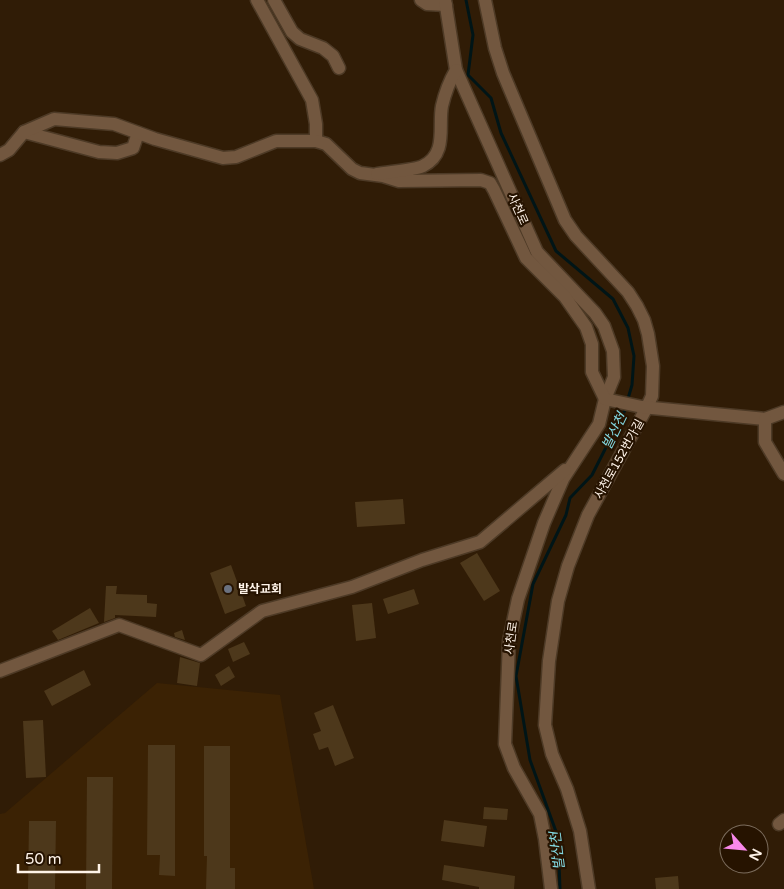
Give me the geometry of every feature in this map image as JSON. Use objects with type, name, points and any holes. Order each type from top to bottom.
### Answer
[{"type":"street","points":[[257,0],[312,100],[316,124],[316,141]]},
{"type":"street","points":[[274,0],[292,32],[300,39],[323,48],[332,56],[339,68]]},
{"type":"street","points":[[421,0],[427,4],[445,2]]},
{"type":"street","name":"사천로152번가길","points":[[485,0],[495,48],[503,74],[565,220],[576,236],[628,292],[644,320],[653,366],[652,396],[588,515],[568,566],[558,601],[549,661],[545,725],[552,754],[567,789],[580,831],[589,889]]},
{"type":"street","name":"사천로","points":[[445,2],[456,70],[537,252],[595,313],[604,326],[613,351],[614,377],[609,400],[599,424],[562,479],[544,522],[518,599],[510,641],[505,744],[514,768],[540,814],[546,839],[551,889]]},
{"type":"street","points":[[371,175],[423,166],[437,152],[441,142],[443,102],[449,82],[456,70]]},
{"type":"street","points":[[0,154],[9,150],[24,132],[54,119],[114,124],[223,158],[236,157],[276,141],[316,141],[326,144],[352,169],[399,182],[481,180],[490,183],[526,258],[565,297],[586,327],[592,344],[592,372],[609,400],[645,407],[765,419],[784,412]]},
{"type":"street","points":[[24,132],[99,152],[117,153],[133,148],[138,133]]},
{"type":"street","points":[[765,419],[765,442],[784,474]]},
{"type":"street","points":[[0,671],[119,625],[201,655],[262,611],[352,587],[422,560],[480,542],[573,463]]},
{"type":"shaded area","points":[[157,683],[280,695],[314,889],[0,889],[0,814],[5,813]]},
{"type":"building","points":[[403,499],[405,524],[357,527],[355,502]]},
{"type":"building","points":[[477,553],[500,591],[484,601],[460,563]]},
{"type":"building","name":"발삭교회","points":[[231,565],[246,606],[225,614],[210,573]]},
{"type":"building","points":[[106,586],[117,586],[116,594],[147,595],[147,603],[157,604],[156,617],[115,615],[115,618],[104,622]]},
{"type":"building","points":[[414,589],[419,604],[388,614],[383,599]]},
{"type":"building","points":[[372,603],[376,638],[356,641],[352,605]]},
{"type":"building","points":[[90,608],[99,623],[58,640],[52,631]]},
{"type":"building","points":[[182,630],[185,640],[175,637],[174,633]]},
{"type":"building","points":[[244,642],[250,654],[233,662],[228,649]]},
{"type":"building","points":[[180,657],[200,663],[197,686],[177,683]]},
{"type":"building","points":[[229,666],[235,677],[221,686],[215,675]]},
{"type":"building","points":[[84,670],[91,685],[52,706],[44,691]]},
{"type":"building","points":[[333,705],[354,758],[335,766],[328,747],[319,750],[313,734],[321,731],[314,713]]},
{"type":"building","points":[[43,720],[46,777],[26,778],[23,721]]},
{"type":"building","points":[[148,745],[175,745],[175,876],[159,875],[160,855],[147,855]]},
{"type":"building","points":[[204,746],[230,746],[230,868],[235,868],[235,889],[206,889],[207,856],[204,856]]},
{"type":"building","points":[[87,777],[113,777],[112,889],[86,889]]},
{"type":"building","points":[[484,807],[508,809],[507,820],[483,819]]},
{"type":"building","points":[[444,820],[487,826],[484,847],[441,841]]},
{"type":"building","points":[[29,821],[56,821],[55,889],[28,889]]},
{"type":"building","points":[[444,865],[515,876],[514,889],[479,889],[479,887],[442,880]]},
{"type":"building","points":[[678,876],[679,889],[656,889],[655,878]]},
{"type":"waterway","name":"발산천","points":[[466,0],[473,35],[468,75],[491,98],[501,133],[556,251],[613,299],[628,328],[634,356],[632,385],[627,402]]},
{"type":"waterway","name":"발산천","points":[[560,889],[558,837],[530,760],[516,676],[533,584],[566,515],[570,498],[592,475],[626,408]]},
{"type":"place","name":"발삭교회","points":[[228,589]]}]
